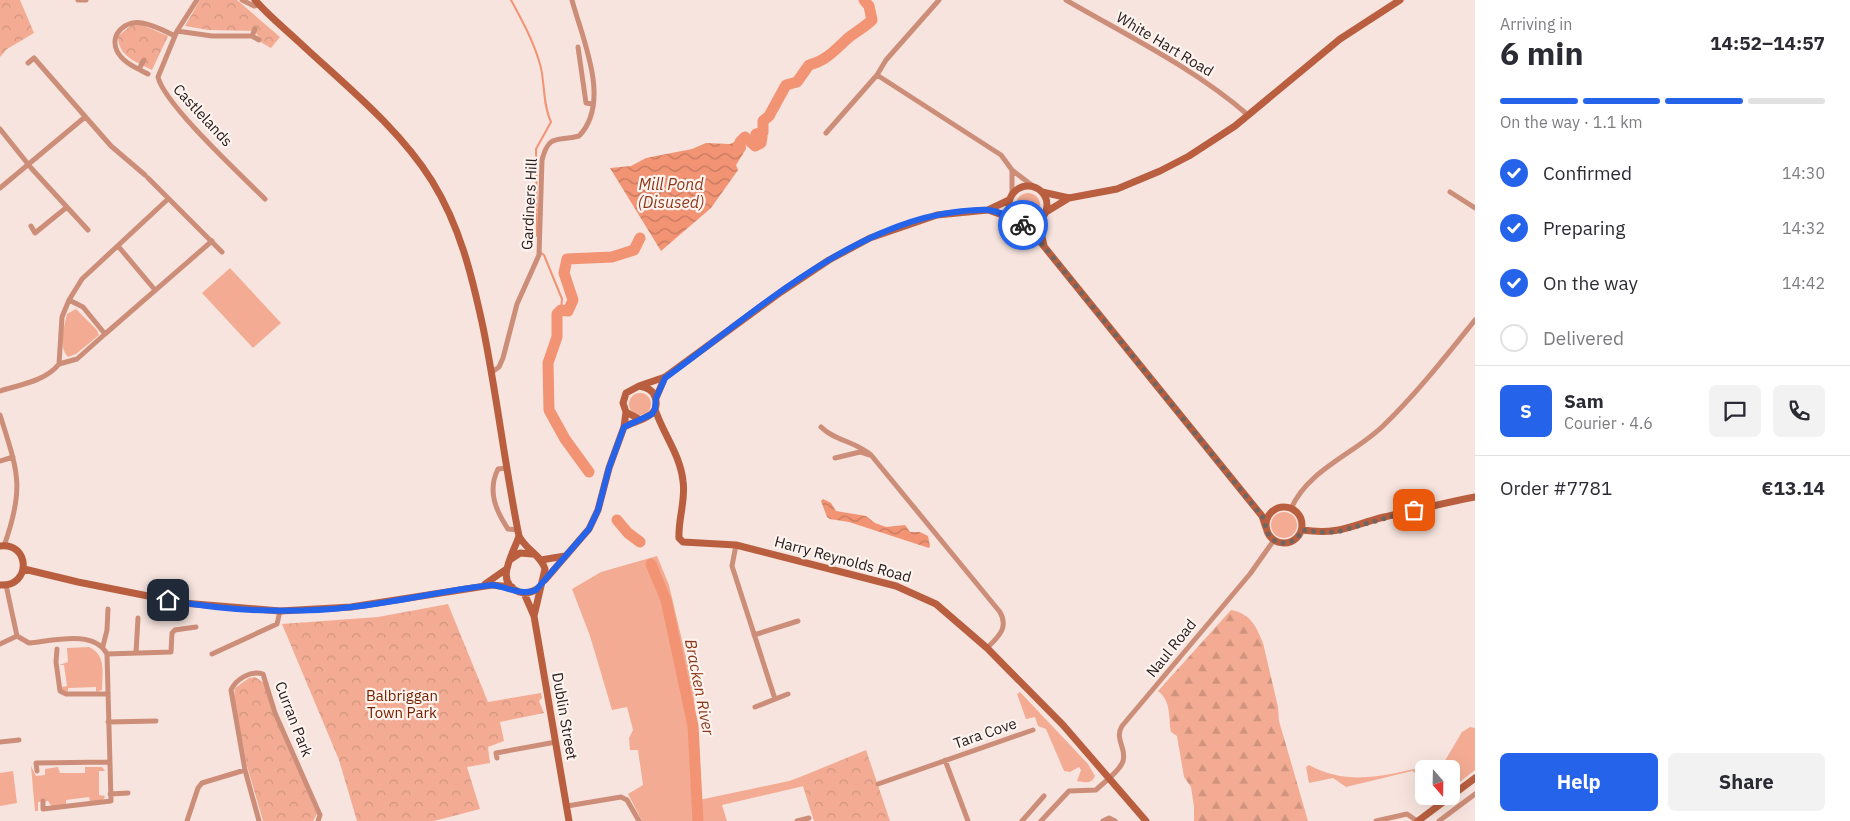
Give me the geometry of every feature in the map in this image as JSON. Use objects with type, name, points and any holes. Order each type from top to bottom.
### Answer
[{"type":"street","points":[[78,0],[86,0]]},
{"type":"street","name":"Castlelands","points":[[197,0],[176,34],[158,77],[162,90],[265,199]]},
{"type":"street","points":[[242,0],[254,6],[257,3],[364,102],[404,145],[432,181],[470,264],[492,372],[518,533],[523,545],[541,560],[546,569],[543,583]]},
{"type":"street","name":"Gardiners Hill","points":[[492,372],[499,367],[503,358],[517,304],[540,252],[542,160],[545,148],[554,139],[579,136],[589,122],[594,88],[593,71],[572,0]]},
{"type":"street","points":[[826,133],[877,75],[886,60],[939,0]]},
{"type":"street","name":"White Hart Road","points":[[1066,0],[1165,57],[1217,91],[1248,115]]},
{"type":"street","points":[[877,75],[1001,155],[1012,170],[1042,192],[1069,198],[1117,189],[1160,171],[1219,138],[1340,39],[1400,0]]},
{"type":"street","points":[[148,74],[124,60],[117,51],[115,43],[120,30],[132,23],[142,22],[176,34],[252,36],[259,40]]},
{"type":"street","points":[[252,36],[255,29]]},
{"type":"street","points":[[578,46],[586,103],[592,104]]},
{"type":"street","points":[[28,63],[34,58],[111,146],[146,176],[222,252]]},
{"type":"street","points":[[139,69],[144,60]]},
{"type":"street","points":[[0,188],[85,117]]},
{"type":"street","points":[[0,129],[88,230]]},
{"type":"street","points":[[1012,170],[1009,209],[1014,218]]},
{"type":"street","points":[[988,210],[1011,197],[1021,186],[1033,186]]},
{"type":"street","points":[[1042,192],[1047,202],[1042,232],[1045,250]]},
{"type":"street","points":[[1450,192],[1475,208]]},
{"type":"street","points":[[1022,224],[1034,224],[1069,198]]},
{"type":"street","points":[[0,391],[30,383],[55,370],[59,364],[62,317],[69,300],[82,279],[168,199]]},
{"type":"street","points":[[31,226],[34,233],[67,208]]},
{"type":"street","points":[[24,568],[78,582],[184,603],[280,611],[351,607],[483,586],[512,587],[524,593],[530,592],[543,583],[589,529],[598,510],[609,468],[624,427],[626,412],[623,403],[626,393],[640,386],[665,378],[781,292],[829,260],[870,238],[937,214],[988,210],[1014,218],[1034,234],[1264,519],[1266,528],[1274,540],[1288,543],[1297,538],[1302,530],[1300,517],[1291,508],[1268,511],[1252,504]]},
{"type":"street","points":[[59,364],[77,359],[212,241]]},
{"type":"street","points":[[118,246],[155,290]]},
{"type":"street","points":[[69,300],[82,307],[105,334]]},
{"type":"street","points":[[1291,508],[1319,474],[1362,444],[1385,424],[1475,320]]},
{"type":"street","points":[[624,427],[641,419],[655,409],[656,398],[665,378]]},
{"type":"street","points":[[640,386],[649,389],[656,398]]},
{"type":"street","name":"Harry Reynolds Road","points":[[655,409],[660,425],[673,446],[684,480],[679,538],[688,543],[736,545],[879,581],[912,592],[945,610],[987,648],[1063,725],[1110,776],[1146,821]]},
{"type":"street","points":[[626,412],[660,425]]},
{"type":"street","points":[[0,415],[14,457],[18,482],[15,516],[2,546],[17,550],[24,562],[24,568],[18,580],[3,585],[16,636]]},
{"type":"street","points":[[821,427],[835,437],[858,444],[872,456],[1000,612],[1004,618],[1003,630],[987,648]]},
{"type":"street","points":[[835,458],[860,452],[872,456]]},
{"type":"street","points":[[0,461],[14,457]]},
{"type":"street","points":[[507,468],[498,469],[496,474],[494,503],[508,529],[518,533]]},
{"type":"street","points":[[1302,530],[1337,532],[1374,520],[1475,497]]},
{"type":"street","points":[[1266,528],[1268,518],[1274,510]]},
{"type":"street","points":[[512,587],[508,582],[506,570],[518,533]]},
{"type":"street","name":"Naul Road","points":[[1110,776],[1124,760],[1118,735],[1122,726],[1166,675],[1180,654],[1250,574],[1274,540]]},
{"type":"street","points":[[736,545],[732,566],[775,699]]},
{"type":"street","points":[[510,559],[520,553],[532,554]]},
{"type":"street","points":[[541,560],[565,556]]},
{"type":"street","points":[[483,586],[506,570]]},
{"type":"street","name":"Dublin Street","points":[[534,616],[543,583]]},
{"type":"street","name":"Dublin Street","points":[[524,593],[534,616],[569,821]]},
{"type":"street","points":[[103,646],[108,630],[108,609]]},
{"type":"street","points":[[212,654],[277,624],[280,611]]},
{"type":"street","points":[[136,653],[138,618]]},
{"type":"street","points":[[754,635],[798,621]]},
{"type":"street","points":[[107,654],[171,652],[172,634],[175,630],[196,627]]},
{"type":"street","points":[[0,644],[16,636]]},
{"type":"street","points":[[16,636],[29,642],[87,639],[103,646],[107,654],[108,762],[111,801],[43,809],[43,801]]},
{"type":"street","points":[[57,650],[60,691],[66,694],[108,694]]},
{"type":"street","name":"Curran Park","points":[[259,821],[245,770],[231,690],[234,684],[243,677],[257,672],[263,674],[266,681],[275,713],[320,815],[318,821]]},
{"type":"street","points":[[755,707],[788,694]]},
{"type":"street","points":[[108,722],[156,721]]},
{"type":"street","name":"Tara Cove","points":[[878,784],[1033,730]]},
{"type":"street","points":[[0,742],[19,740]]},
{"type":"street","points":[[496,758],[496,753],[556,742]]},
{"type":"street","name":"Tara Cove","points":[[946,760],[968,821]]},
{"type":"street","points":[[37,771],[36,762],[108,762]]},
{"type":"street","points":[[188,821],[198,788],[202,783],[245,770]]},
{"type":"street","points":[[1041,821],[1069,791],[1075,789],[1092,791],[1110,776]]},
{"type":"street","points":[[1376,821],[1407,814],[1418,821],[1475,778]]},
{"type":"street","points":[[110,794],[128,793]]},
{"type":"street","points":[[1439,821],[1475,794]]},
{"type":"street","points":[[1022,821],[1044,796]]},
{"type":"street","points":[[567,806],[621,797],[627,800],[639,821]]},
{"type":"street","points":[[797,821],[809,818]]},
{"type":"street","points":[[1102,821],[1108,818],[1115,821]]},
{"type":"green space","points":[[0,0],[20,0],[34,33],[7,49],[0,57]]},
{"type":"green space","points":[[200,0],[237,0],[280,37],[271,48],[262,43],[255,31],[208,30],[185,26]]},
{"type":"green space","points":[[133,24],[140,24],[168,36],[152,70],[129,58],[121,49],[118,36]]},
{"type":"green space","points":[[1028,193],[1037,196],[1040,205],[1037,214],[1028,217],[1019,214],[1016,205],[1019,196]]},
{"type":"green space","points":[[230,268],[281,323],[253,348],[202,293]]},
{"type":"green space","points":[[76,309],[97,330],[99,335],[76,354],[68,357],[63,348],[63,331],[67,314]]},
{"type":"green space","points":[[640,393],[648,396],[651,404],[648,412],[640,415],[632,412],[629,404],[632,396]]},
{"type":"green space","points":[[1284,512],[1293,516],[1297,525],[1293,534],[1284,538],[1275,534],[1271,525],[1275,516]]},
{"type":"green space","points":[[657,556],[669,585],[694,691],[699,800],[800,777],[804,786],[722,805],[727,821],[642,821],[628,794],[643,785],[638,750],[630,750],[629,738],[633,730],[627,707],[612,710],[590,636],[572,589],[601,572]]},
{"type":"green space","name":"Balbriggan Town Park","points":[[448,604],[488,702],[541,693],[542,698],[539,701],[544,713],[500,722],[504,741],[488,747],[490,763],[467,767],[480,809],[434,821],[357,821],[339,760],[282,624],[378,617]]},
{"type":"green space","points":[[1231,610],[1243,614],[1252,622],[1263,643],[1278,707],[1279,721],[1308,821],[1194,821],[1191,787],[1184,777],[1177,736],[1171,732],[1166,700],[1158,691]]},
{"type":"green space","points":[[89,647],[95,650],[101,660],[103,671],[102,690],[96,692],[96,687],[68,688],[68,692],[62,690],[61,687],[67,686],[64,665],[59,665],[68,662],[67,648]]},
{"type":"green space","points":[[255,677],[264,683],[273,714],[317,814],[313,821],[263,821],[247,766],[234,697],[235,688],[249,678]]},
{"type":"green space","points":[[1020,692],[1088,764],[1095,776],[1092,781],[1077,781],[1081,770],[1079,767],[1070,772],[1064,771],[1046,729],[1038,726],[1035,717],[1026,719],[1017,694]]},
{"type":"green space","points":[[1470,727],[1475,728],[1475,770],[1460,782],[1460,760],[1445,760],[1462,732]]},
{"type":"green space","points":[[866,750],[890,821],[814,821],[800,777]]},
{"type":"green space","points":[[1309,765],[1339,776],[1354,777],[1384,775],[1414,769],[1415,773],[1412,771],[1346,787],[1333,778],[1309,783],[1306,767]]},
{"type":"green space","points":[[31,766],[36,776],[45,775],[45,769],[58,767],[60,773],[85,773],[85,767],[102,767],[105,771],[99,771],[99,795],[105,796],[104,799],[90,802],[89,797],[66,800],[66,805],[52,807],[48,801],[38,802],[38,811],[35,811]]},
{"type":"green space","points":[[13,771],[17,803],[0,806],[0,773]]},
{"type":"water","name":"Mill Pond (Disused)","points":[[745,137],[746,149],[736,165],[738,170],[711,208],[661,251],[610,168],[631,166],[646,158],[692,149],[706,143],[730,144]]},
{"type":"water","points":[[823,499],[831,503],[836,511],[866,516],[875,523],[886,527],[905,525],[910,532],[920,532],[928,536],[930,546],[929,548],[849,522],[830,519],[827,517],[821,501]]},
{"type":"waterway","points":[[511,0],[528,33],[541,68],[544,96],[551,122],[536,149],[537,236]]},
{"type":"waterway","name":"Bracken River","points":[[738,148],[740,142],[745,137],[755,146],[761,143],[762,137],[756,134],[763,132],[763,121],[769,116],[786,85],[797,82],[809,65],[825,58],[872,20],[869,6],[864,0]]},
{"type":"waterway","name":"Bracken River","points":[[589,472],[565,439],[549,410],[548,363],[557,337],[557,314],[561,310],[568,311],[573,300],[564,273],[567,259],[612,257],[634,250],[640,238]]},
{"type":"waterway","points":[[540,252],[544,255],[562,299],[561,310]]},
{"type":"waterway","name":"Bracken River","points":[[617,520],[628,533],[640,542]]},
{"type":"waterway","name":"Bracken River","points":[[651,564],[666,600],[693,726],[698,821]]},
{"type":"way so far","points":[[1023,225],[1034,234],[1108,328],[1262,516],[1270,537],[1274,540],[1279,543],[1288,543],[1297,538],[1302,530],[1337,532],[1414,510]]},
{"type":"route","points":[[168,600],[248,610],[320,610],[492,585],[512,587],[524,593],[536,590],[589,529],[598,510],[609,468],[624,427],[652,414],[655,409],[656,398],[665,378],[781,292],[829,260],[870,238],[937,214],[969,211],[988,210],[1014,218],[1023,225]]}]
